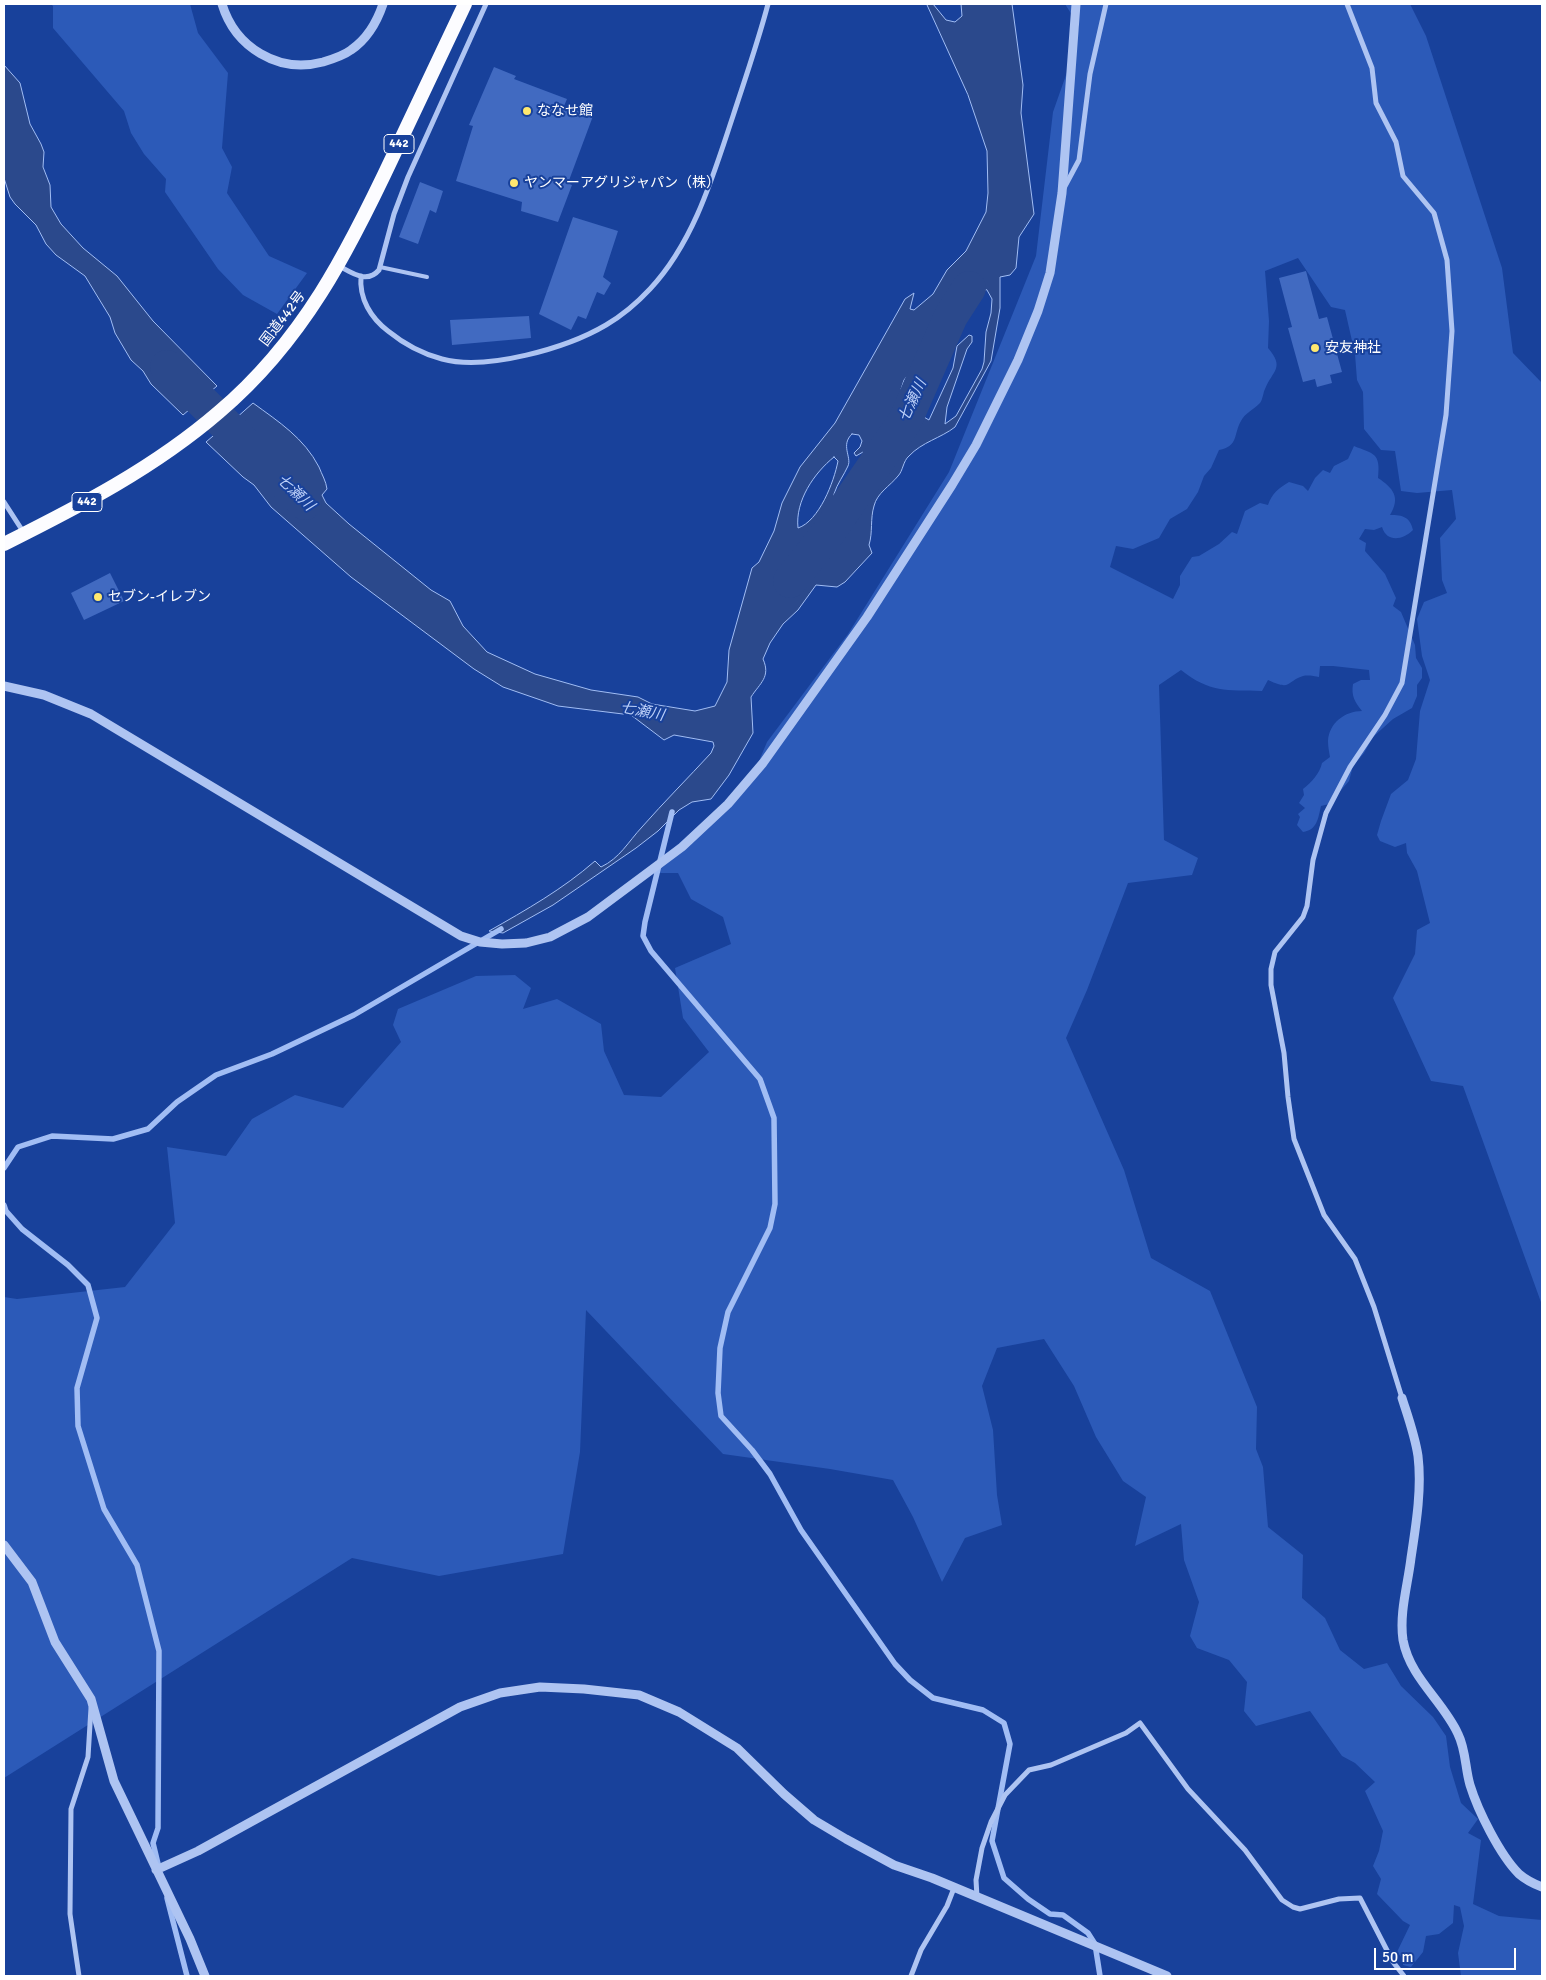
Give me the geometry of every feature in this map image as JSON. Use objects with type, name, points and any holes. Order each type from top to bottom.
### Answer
[{"type":"highway","name":"国道442号","points":[[4,544],[110,489],[166,453],[221,411],[257,376],[297,329],[339,266],[368,210],[465,4]]},
{"type":"street","points":[[222,4],[229,24],[237,35],[253,50],[273,60],[299,65],[328,60],[350,51],[374,25],[383,4]]},
{"type":"street","points":[[339,266],[361,276],[372,276],[380,268],[394,214],[408,177],[486,4]]},
{"type":"street","points":[[361,276],[364,301],[372,315],[383,327],[410,346],[443,359],[479,362],[534,354],[587,334],[620,316],[651,289],[664,274],[684,242],[701,205],[717,161],[761,31],[768,4]]},
{"type":"street","points":[[4,686],[44,695],[91,714],[461,936],[480,942],[513,944],[538,941],[562,932],[588,916],[663,862],[710,823],[763,763],[867,617],[976,445],[1018,360],[1038,311],[1050,273],[1062,193],[1072,27],[1076,4]]},
{"type":"street","points":[[1062,193],[1079,160],[1090,74],[1106,4]]},
{"type":"street","points":[[1347,4],[1372,68],[1376,103],[1396,142],[1403,176],[1434,213],[1447,260],[1452,331],[1446,414],[1402,683],[1385,715],[1350,767],[1326,813],[1313,860],[1304,917],[1297,928],[1275,952],[1270,969],[1271,985],[1284,1053],[1294,1139],[1324,1215],[1355,1258],[1374,1306],[1413,1434],[1419,1476],[1417,1509],[1404,1606],[1403,1640],[1413,1668],[1423,1684],[1449,1716],[1459,1736],[1470,1783],[1485,1821],[1519,1874],[1542,1887]]},
{"type":"street","points":[[4,502],[24,534]]},
{"type":"street","points":[[4,1545],[32,1582],[55,1642],[91,1698],[114,1781],[206,1976]]},
{"type":"street","points":[[156,1870],[206,1847],[460,1707],[500,1693],[540,1687],[584,1689],[639,1695],[679,1712],[737,1748],[814,1820],[894,1865],[1167,1976]]},
{"type":"street","points":[[79,1976],[70,1914],[71,1809],[88,1757],[91,1698]]},
{"type":"street","points":[[977,1898],[976,1880],[982,1848],[991,1822],[1004,1796],[1029,1770],[1051,1765],[1126,1734],[1140,1723],[1188,1789],[1245,1850],[1282,1900],[1292,1907],[1300,1909],[1339,1899],[1360,1898],[1393,1962],[1404,1976]]},
{"type":"street","points":[[912,1976],[921,1950],[947,1906],[954,1888]]},
{"type":"lane","points":[[380,268],[427,276]]},
{"type":"shaded area","points":[[51,4],[190,4],[198,33],[228,73],[222,148],[232,167],[227,193],[269,256],[307,273],[277,314],[243,295],[218,269],[165,192],[166,179],[144,154],[131,133],[124,111],[53,28],[53,6]]},
{"type":"shaded area","points":[[1065,4],[1410,4],[1426,36],[1502,268],[1513,353],[1542,383],[1542,1305],[1463,1086],[1431,1081],[1393,998],[1415,954],[1417,930],[1430,923],[1417,871],[1407,853],[1406,843],[1395,847],[1380,841],[1377,835],[1391,794],[1408,780],[1416,759],[1420,711],[1430,680],[1422,656],[1417,619],[1424,602],[1447,593],[1442,580],[1440,538],[1456,519],[1452,490],[1417,493],[1401,491],[1395,451],[1381,450],[1364,429],[1363,392],[1357,380],[1355,354],[1345,310],[1331,307],[1298,258],[1265,271],[1269,321],[1268,348],[1277,365],[1261,401],[1243,418],[1233,443],[1219,450],[1211,468],[1204,476],[1198,492],[1187,509],[1170,519],[1159,538],[1133,549],[1116,546],[1110,567],[1173,599],[1180,585],[1180,576],[1192,557],[1199,556],[1219,544],[1232,532],[1237,534],[1245,511],[1260,503],[1268,505],[1276,491],[1289,482],[1303,486],[1308,491],[1315,478],[1323,470],[1330,473],[1334,466],[1348,459],[1354,446],[1371,453],[1377,459],[1378,478],[1388,485],[1394,494],[1395,503],[1390,515],[1405,518],[1410,522],[1413,530],[1400,538],[1391,538],[1384,532],[1382,527],[1374,530],[1365,529],[1359,539],[1366,543],[1365,551],[1385,574],[1396,598],[1393,606],[1401,612],[1415,645],[1416,658],[1422,668],[1422,678],[1417,685],[1417,696],[1412,708],[1393,719],[1373,737],[1364,753],[1353,766],[1349,781],[1329,804],[1321,806],[1314,826],[1308,831],[1303,832],[1297,825],[1300,817],[1298,814],[1305,808],[1299,803],[1304,795],[1303,789],[1315,777],[1322,763],[1330,757],[1328,741],[1331,729],[1344,716],[1362,711],[1354,699],[1353,684],[1361,680],[1370,680],[1369,670],[1320,666],[1319,677],[1303,676],[1285,685],[1268,680],[1262,691],[1219,689],[1201,683],[1181,670],[1159,685],[1164,840],[1198,858],[1192,875],[1128,883],[1087,990],[1066,1038],[1124,1170],[1151,1258],[1210,1291],[1257,1407],[1256,1449],[1263,1467],[1268,1527],[1303,1555],[1302,1598],[1325,1618],[1340,1650],[1364,1669],[1387,1663],[1401,1686],[1433,1717],[1446,1736],[1450,1767],[1461,1803],[1478,1819],[1468,1833],[1481,1840],[1473,1904],[1499,1916],[1542,1920],[1542,1976],[1461,1976],[1458,1953],[1464,1926],[1460,1907],[1454,1905],[1453,1923],[1439,1934],[1426,1936],[1423,1952],[1411,1967],[1403,1965],[1402,1958],[1397,1952],[1410,1925],[1403,1921],[1377,1894],[1381,1879],[1373,1866],[1379,1851],[1383,1831],[1365,1791],[1375,1782],[1355,1763],[1342,1756],[1310,1711],[1256,1726],[1244,1711],[1247,1682],[1229,1660],[1197,1648],[1190,1636],[1199,1602],[1184,1560],[1181,1524],[1135,1546],[1146,1497],[1123,1481],[1096,1437],[1074,1386],[1044,1339],[997,1348],[982,1386],[993,1430],[997,1495],[1002,1525],[965,1538],[942,1582],[913,1517],[893,1480],[723,1454],[586,1310],[580,1452],[563,1554],[439,1576],[352,1558],[4,1778],[4,1297],[17,1299],[125,1287],[175,1223],[167,1147],[226,1156],[252,1119],[295,1095],[343,1108],[401,1042],[393,1025],[398,1009],[476,976],[515,975],[531,988],[523,1009],[557,999],[601,1024],[604,1051],[624,1095],[661,1097],[709,1052],[683,1018],[675,968],[731,944],[723,917],[691,899],[678,873],[655,873],[653,866],[751,780],[767,742],[848,634],[949,472],[1036,256],[1053,112],[1072,58],[1079,26]]},
{"type":"water","points":[[927,4],[933,4],[946,20],[955,22],[962,16],[961,4],[1012,4],[1023,85],[1021,113],[1034,214],[1019,237],[1016,268],[1010,275],[1000,277],[1000,308],[991,361],[955,427],[914,451],[905,461],[900,474],[878,497],[873,511],[869,545],[872,553],[845,582],[837,587],[816,585],[798,610],[783,624],[770,643],[763,659],[765,675],[751,697],[753,733],[729,775],[711,799],[692,802],[679,810],[658,831],[636,848],[553,905],[503,933],[489,931],[557,890],[595,861],[601,867],[613,859],[711,753],[714,746],[713,742],[674,735],[664,740],[631,715],[558,706],[503,687],[474,669],[351,577],[271,507],[254,485],[206,442],[220,430],[255,463],[285,477],[286,471],[283,461],[235,419],[253,403],[272,417],[290,431],[313,457],[326,483],[327,489],[322,495],[326,503],[431,590],[450,601],[463,626],[487,652],[535,674],[591,690],[638,697],[652,704],[695,711],[715,706],[727,682],[729,650],[752,568],[759,562],[774,531],[782,503],[800,467],[835,423],[905,299],[914,293],[910,309],[914,310],[933,294],[947,270],[966,251],[986,212],[988,193],[987,151],[968,95]],"holes":[[[987,290],[992,299],[982,369],[956,416],[945,424],[947,407],[967,349],[972,342],[972,336],[969,335],[957,346],[953,368],[929,420],[916,410],[901,389],[904,380],[961,307],[977,292]],[[852,434],[859,435],[862,441],[860,447],[854,453],[856,456],[863,452],[866,458],[852,511],[818,570],[813,572],[810,569],[811,563],[830,516],[835,490],[848,466],[847,442]],[[834,457],[838,461],[829,490],[813,518],[798,528],[800,508],[807,488]]]},
{"type":"water","points":[[4,65],[20,83],[30,124],[44,152],[43,167],[50,185],[51,207],[61,224],[83,248],[117,276],[153,321],[217,386],[183,415],[151,384],[143,371],[131,360],[115,333],[110,317],[85,276],[56,255],[46,244],[36,225],[10,197],[4,178]]},
{"type":"building","points":[[494,67],[516,76],[514,79],[567,99],[564,106],[593,116],[568,183],[572,185],[558,222],[521,211],[522,202],[456,181],[473,126],[469,125]]},
{"type":"building","points":[[420,182],[443,191],[436,213],[430,210],[418,244],[399,237]]},
{"type":"building","points":[[573,217],[618,231],[603,277],[611,283],[604,295],[597,292],[586,319],[578,316],[571,330],[539,314]]},
{"type":"building","points":[[1306,271],[1319,319],[1327,317],[1342,372],[1330,375],[1332,383],[1317,387],[1315,379],[1303,382],[1288,328],[1292,327],[1279,278]]},
{"type":"building","points":[[529,316],[531,338],[452,345],[450,320]]},
{"type":"building","name":"セブン-イレブン","points":[[110,573],[124,601],[84,620],[71,593]]},
{"type":"waterway","name":"七瀬川","points":[[790,581],[828,533],[905,421],[951,316],[969,288]]},
{"type":"waterway","name":"七瀬川","points":[[167,367],[305,503]]},
{"type":"waterway","points":[[672,812],[643,936],[651,951],[760,1079],[774,1118],[775,1204],[770,1228],[728,1312],[720,1348],[718,1393],[721,1416],[752,1450],[770,1474],[801,1530],[895,1664],[910,1680],[933,1698],[983,1710],[1004,1723],[1010,1744],[992,1841],[1004,1878],[1028,1899],[1050,1914],[1063,1915],[1088,1933],[1095,1944],[1100,1976]]},
{"type":"waterway","points":[[4,1168],[18,1147],[52,1136],[113,1139],[148,1129],[177,1102],[216,1075],[272,1054],[354,1015],[501,929]]},
{"type":"waterway","points":[[4,1205],[6,1211],[22,1229],[68,1265],[88,1285],[97,1318],[77,1388],[78,1426],[104,1509],[137,1565],[159,1651],[158,1828],[153,1843],[159,1868]]},
{"type":"waterway","points":[[167,1898],[187,1976]]},
{"type":"place","name":"ななせ館","points":[[527,111]]},
{"type":"place","name":"ヤンマーアグリジャパン（株）","points":[[514,183]]},
{"type":"place","name":"安友神社","points":[[1315,348]]},
{"type":"place","name":"セブン-イレブン","points":[[98,597]]}]
